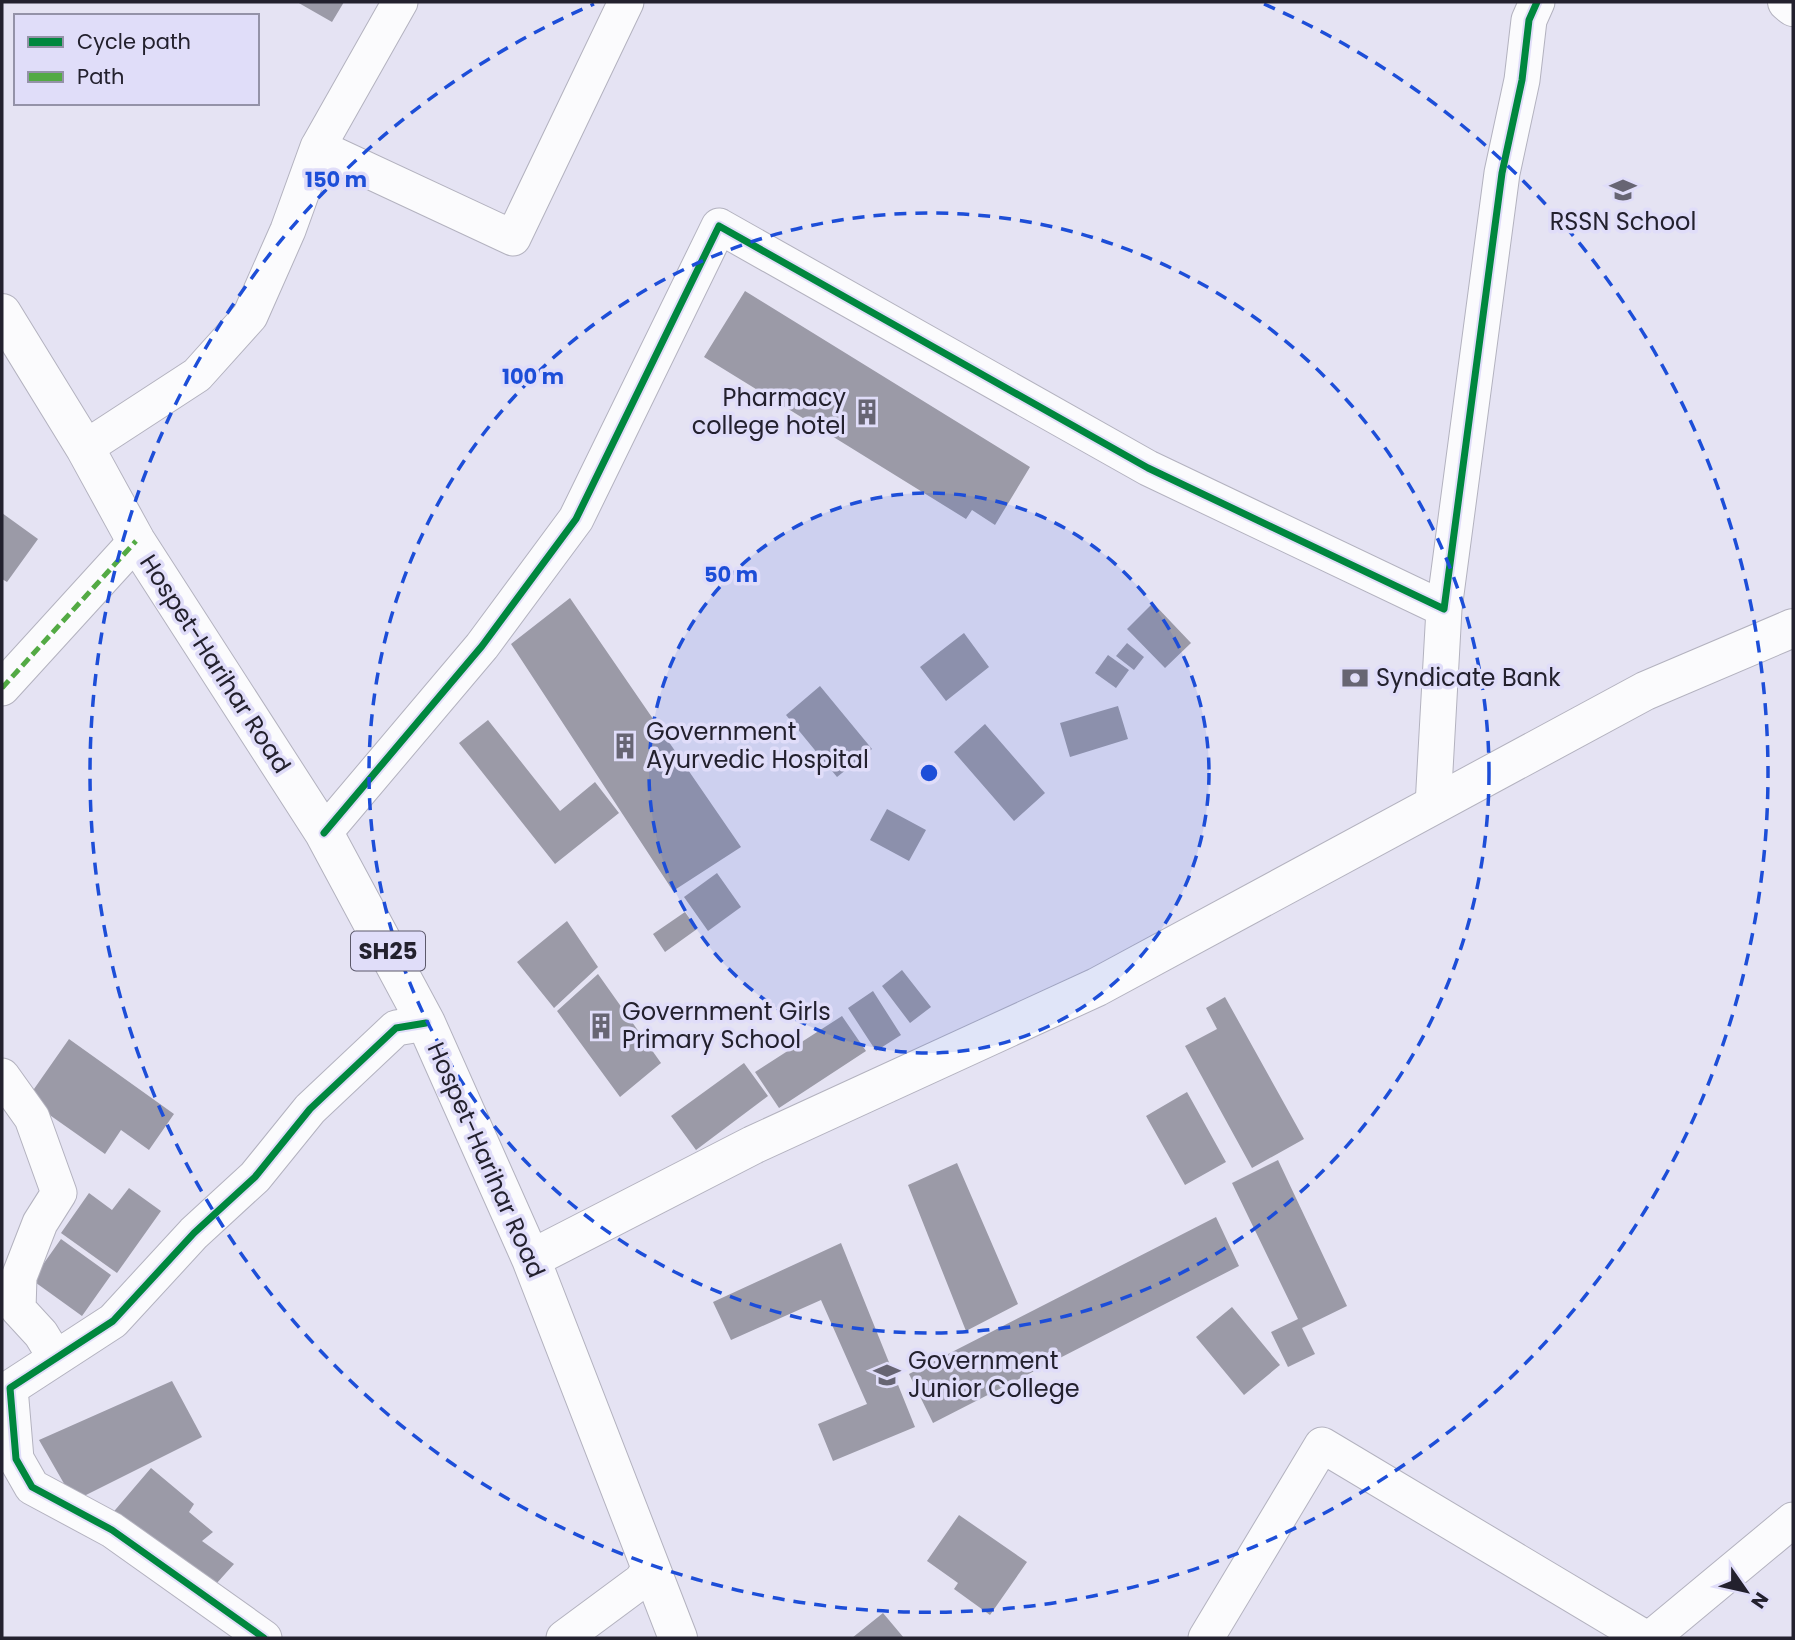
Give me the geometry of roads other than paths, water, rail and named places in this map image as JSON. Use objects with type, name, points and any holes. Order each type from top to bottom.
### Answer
[{"type":"main road","points":[[1787,2],[1793,7]]},
{"type":"main road","name":"Hospet-Harihar Road","points":[[2,313],[85,448],[135,541],[324,833],[426,1023],[531,1259],[678,1638]]},
{"type":"main road","points":[[531,1259],[753,1145],[1097,987],[1645,691],[1793,628]]},
{"type":"street","points":[[85,448],[197,374],[250,316],[288,230],[318,147],[400,2]]},
{"type":"street","points":[[318,147],[513,238],[626,2]]},
{"type":"street","points":[[1433,806],[1444,609],[1502,173],[1522,80],[1529,20],[1537,2]]},
{"type":"street","points":[[324,833],[482,646],[576,519],[719,226],[1149,468],[1444,609]]},
{"type":"street","points":[[2,688],[135,541]]},
{"type":"street","points":[[264,1638],[112,1531],[32,1487],[16,1459],[6,1395],[55,1357],[113,1321],[194,1233],[255,1177],[310,1109],[396,1028],[426,1023]]},
{"type":"street","points":[[2,1076],[33,1118],[60,1193],[12,1265],[19,1277],[18,1309],[41,1334],[55,1357]]},
{"type":"street","points":[[1206,1638],[1322,1445],[1645,1638]]},
{"type":"street","points":[[1651,1638],[1793,1520]]},
{"type":"street","points":[[564,1638],[640,1581],[651,1567]]},
{"type":"place","name":"RSSN School","points":[[1623,190]]},
{"type":"place","name":"Pharmacy college hotel","points":[[867,412]]},
{"type":"place","name":"Syndicate Bank","points":[[1355,678]]},
{"type":"place","name":"Government Ayurvedic Hospital","points":[[625,746]]},
{"type":"place","name":"Government Girls Primary School","points":[[601,1026]]},
{"type":"place","name":"Government Junior College","points":[[887,1375]]}]
